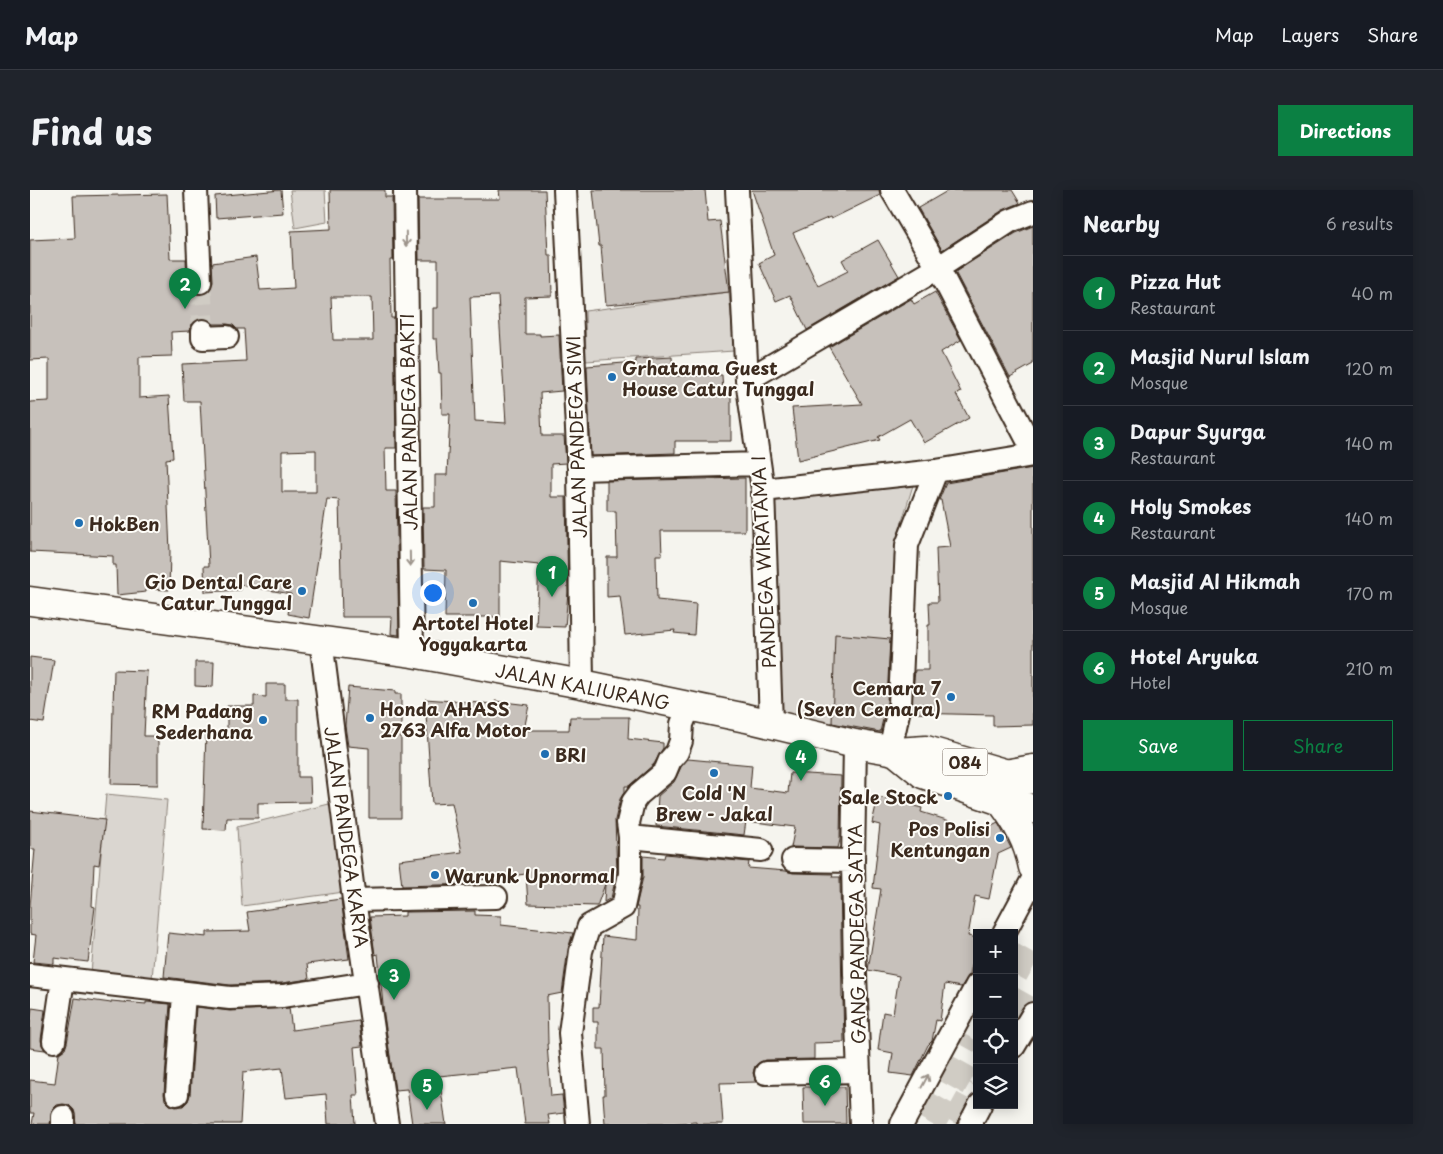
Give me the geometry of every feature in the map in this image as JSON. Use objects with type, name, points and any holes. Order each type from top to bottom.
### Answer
[{"type":"main road","name":"JALAN KALIURANG","points":[[30,601],[412,653],[582,684],[771,724],[855,744],[893,751],[926,750],[1033,782]]},
{"type":"main road","name":"JALAN KALIURANG","points":[[893,751],[923,774],[1033,809]]},
{"type":"main road","points":[[1005,774],[1033,769]]},
{"type":"main road","points":[[1001,800],[1018,823],[1029,848],[1033,867]]},
{"type":"street","points":[[196,190],[200,282]]},
{"type":"street","name":"JALAN PANDEGA BAKTI","points":[[405,190],[412,653]]},
{"type":"street","name":"JALAN PANDEGA SIWI","points":[[564,190],[579,470],[582,684]]},
{"type":"street","name":"PANDEGA WIRATAMA I","points":[[737,190],[747,380],[763,490],[771,724]]},
{"type":"street","points":[[892,190],[938,268],[1033,450]]},
{"type":"street","points":[[747,380],[938,268],[1010,221],[1033,212]]},
{"type":"street","points":[[203,331],[203,338],[227,337]]},
{"type":"street","points":[[763,490],[936,471],[1033,455]]},
{"type":"street","points":[[579,470],[759,464]]},
{"type":"street","points":[[893,751],[900,704],[907,545],[936,471]]},
{"type":"street","name":"JALAN PANDEGA KARYA","points":[[321,640],[354,900],[387,1124]]},
{"type":"street","points":[[578,1124],[570,1032],[581,951],[589,926],[623,907],[630,874],[628,823],[634,802],[639,794],[665,772],[670,760],[677,752],[681,740],[682,724],[689,707]]},
{"type":"street","name":"GANG PANDEGA SATYA","points":[[855,744],[853,861],[861,1124]]},
{"type":"street","points":[[630,837],[761,850]]},
{"type":"street","points":[[793,860],[853,861]]},
{"type":"street","points":[[1006,929],[1033,879]]},
{"type":"street","points":[[354,900],[496,897]]},
{"type":"street","points":[[30,975],[230,998],[283,996],[367,984]]},
{"type":"street","points":[[54,1041],[63,979]]},
{"type":"street","points":[[902,1124],[973,992]]},
{"type":"street","points":[[177,1094],[184,994]]},
{"type":"street","points":[[1018,1039],[1033,1014]]},
{"type":"street","points":[[766,1073],[859,1071]]},
{"type":"street","points":[[970,1124],[978,1109]]},
{"type":"shaded area","points":[[290,190],[325,190],[327,222],[295,228]]},
{"type":"shaded area","points":[[729,292],[734,351],[586,361],[585,311]]},
{"type":"shaded area","points":[[914,482],[896,541],[890,731],[876,735],[782,718],[772,496]]},
{"type":"shaded area","points":[[106,794],[167,800],[152,979],[91,974]]},
{"type":"shaded area","points":[[333,803],[344,892],[242,906],[237,827]]},
{"type":"building","points":[[281,190],[283,213],[216,218],[215,196]]},
{"type":"building","points":[[330,190],[385,190],[385,197],[392,197],[393,260],[390,260],[391,318],[394,318],[396,448],[385,448],[386,491],[396,491],[399,635],[391,634],[392,617],[342,617],[339,500],[327,499],[309,618],[288,614],[291,594],[240,585],[241,590],[205,592],[204,566],[209,566],[200,401],[184,401],[182,364],[246,361],[244,329],[237,329],[233,325],[227,324],[214,324],[210,320],[203,318],[196,320],[191,325],[190,331],[171,332],[172,356],[139,357],[139,398],[169,396],[173,458],[166,459],[170,552],[169,590],[146,589],[146,592],[117,595],[116,565],[113,565],[113,556],[30,552],[30,402],[49,401],[49,359],[30,360],[30,240],[75,238],[73,196],[167,194],[170,259],[186,259],[189,289],[201,295],[207,293],[211,288],[213,281],[212,263],[256,257],[260,290],[294,288],[291,231],[331,229]],"holes":[[[331,297],[372,297],[373,340],[333,340]],[[316,450],[316,492],[282,492],[282,451]]]},
{"type":"building","points":[[499,190],[545,190],[548,255],[551,255],[552,296],[525,297],[525,334],[540,334],[540,336],[559,335],[562,391],[540,393],[542,436],[564,436],[566,463],[551,464],[551,497],[566,497],[568,592],[565,627],[536,626],[539,565],[500,561],[500,617],[445,617],[446,570],[424,569],[423,507],[435,507],[435,475],[447,475],[450,414],[442,414],[441,373],[439,373],[437,339],[433,339],[433,308],[438,308],[438,260],[419,260],[418,199],[500,199]],"holes":[[[498,296],[506,423],[475,421],[470,297]]]},
{"type":"building","points":[[593,190],[705,190],[708,222],[720,221],[729,292],[606,305],[601,246],[599,246]]},
{"type":"building","points":[[752,190],[879,190],[880,195],[831,219],[830,217],[793,233],[818,286],[848,271],[842,260],[878,240],[899,276],[807,330],[790,295],[776,301],[759,263],[774,255]]},
{"type":"building","points":[[949,190],[1012,190],[1020,203],[1003,210],[942,250],[918,208]]},
{"type":"building","points":[[1033,226],[1033,364],[1010,377],[955,272],[1016,233]]},
{"type":"building","points":[[935,292],[961,340],[941,352],[961,392],[956,394],[969,418],[924,443],[910,419],[878,437],[880,440],[798,460],[792,408],[862,404],[829,347],[911,299],[914,304]]},
{"type":"building","points":[[672,357],[673,376],[722,375],[723,394],[731,394],[731,441],[675,441],[675,453],[591,456],[587,366],[636,362],[636,359]]},
{"type":"building","points":[[1033,468],[1033,725],[993,726],[993,715],[911,713],[915,670],[928,670],[929,602],[938,602],[936,548],[950,547],[941,500],[939,500],[946,483]]},
{"type":"building","points":[[745,478],[745,531],[661,531],[662,555],[656,555],[657,600],[696,604],[694,635],[674,633],[675,630],[625,635],[620,596],[607,597],[607,557],[617,557],[616,511],[607,511],[607,481]]},
{"type":"building","points":[[835,634],[890,639],[887,702],[880,732],[832,723]]},
{"type":"building","points":[[30,657],[54,660],[44,723],[30,721]]},
{"type":"building","points":[[195,662],[214,662],[213,687],[195,686]]},
{"type":"building","points":[[114,670],[147,671],[144,736],[158,736],[158,785],[111,784]]},
{"type":"building","points":[[266,684],[285,684],[285,699],[298,699],[298,777],[310,777],[311,802],[258,803],[258,818],[227,818],[226,830],[203,829],[206,732],[227,733],[227,706],[254,706],[254,696],[266,697]]},
{"type":"building","points":[[348,687],[395,691],[395,694],[401,694],[401,818],[369,818],[369,748],[348,746],[345,726]]},
{"type":"building","points":[[425,699],[495,704],[495,701],[529,705],[524,730],[569,730],[570,717],[629,717],[628,739],[663,743],[663,748],[654,764],[629,786],[625,786],[625,791],[620,799],[615,820],[617,873],[611,898],[604,902],[605,884],[597,906],[528,904],[526,874],[471,881],[472,884],[402,886],[399,860],[462,852],[452,803],[432,804]]},
{"type":"building","points":[[688,759],[752,765],[750,788],[788,793],[790,773],[841,776],[840,840],[838,848],[791,847],[795,827],[746,821],[744,835],[656,826],[658,796],[674,782],[681,767]]},
{"type":"building","points":[[878,797],[922,808],[921,812],[982,831],[998,823],[1011,848],[998,854],[989,899],[975,896],[968,936],[973,937],[973,960],[970,974],[961,987],[945,984],[940,1021],[936,1020],[932,1041],[928,1045],[913,1076],[890,1073],[893,1053],[878,1050],[883,1012],[893,1014],[899,976],[868,970],[881,889],[873,888],[880,825],[872,823]]},
{"type":"building","points":[[30,811],[105,820],[99,865],[94,864],[92,906],[95,907],[88,962],[54,958],[54,964],[33,962],[36,935],[30,934],[30,906],[35,849],[30,849]]},
{"type":"building","points":[[665,854],[749,862],[748,868],[793,873],[833,874],[832,877],[840,877],[844,1042],[814,1043],[814,1059],[766,1060],[760,1062],[755,1066],[753,1073],[757,1082],[720,1083],[723,1124],[696,1124],[696,1122],[605,1124],[603,1095],[605,1095],[604,1049],[598,1049],[598,1022],[593,1022],[593,1007],[599,1007],[603,936],[637,940],[638,907],[636,907],[643,877],[643,856],[664,858]]},
{"type":"building","points":[[341,899],[349,959],[307,964],[309,979],[282,983],[230,985],[164,977],[168,933],[207,937],[207,932],[250,931],[247,912]]},
{"type":"building","points":[[475,911],[475,915],[501,916],[501,925],[573,933],[568,949],[562,993],[547,996],[547,1044],[551,1096],[562,1095],[564,1113],[548,1115],[550,1124],[525,1124],[518,1068],[439,1076],[446,1124],[412,1124],[407,1089],[395,1090],[384,1015],[378,954],[375,955],[370,917],[405,916],[405,912]]},
{"type":"building","points":[[75,998],[111,1003],[111,1001],[170,1004],[164,1094],[165,1100],[170,1105],[176,1107],[183,1106],[188,1101],[190,1095],[196,1007],[230,1011],[289,1008],[292,1030],[359,1021],[362,1046],[354,1047],[358,1095],[353,1095],[355,1124],[328,1124],[326,1094],[286,1098],[282,1068],[243,1072],[240,1124],[76,1124],[74,1110],[69,1105],[63,1104],[57,1105],[52,1110],[50,1124],[32,1124],[34,1113],[30,1113],[30,1080],[55,1083],[59,1053],[65,1049],[67,1043]]},
{"type":"building","points":[[32,1008],[45,1010],[41,1040],[45,1050],[30,1048]]},
{"type":"building","points":[[803,1087],[845,1087],[846,1124],[804,1124]]},
{"type":"tunnel","points":[[200,282],[203,331]]},
{"type":"tunnel","points":[[1018,967],[1033,940]]},
{"type":"tunnel","points":[[1018,1011],[1033,984]]},
{"type":"tunnel","points":[[931,1124],[973,1048]]},
{"type":"tunnel","points":[[956,1124],[973,1093]]},
{"type":"place","name":"Masjid Nurul Islam","points":[[185,309]]},
{"type":"place","name":"Grhatama Guest House Catur Tunggal","points":[[612,377]]},
{"type":"place","name":"HokBen","points":[[79,523]]},
{"type":"place","name":"Gio Dental Care Catur Tunggal","points":[[302,591]]},
{"type":"place","name":"Pizza Hut","points":[[552,597]]},
{"type":"place","name":"Artotel Hotel Yogyakarta","points":[[473,603]]},
{"type":"place","name":"Cemara 7 (Seven Cemara)","points":[[951,697]]},
{"type":"place","name":"Honda AHASS 2763 Alfa Motor","points":[[370,718]]},
{"type":"place","name":"RM Padang Sederhana","points":[[263,720]]},
{"type":"place","name":"BRI","points":[[545,754]]},
{"type":"place","name":"Cold 'N Brew - Jakal","points":[[714,773]]},
{"type":"place","name":"Holy Smokes","points":[[801,781]]},
{"type":"place","name":"Sale Stock","points":[[948,796]]},
{"type":"place","name":"Pos Polisi Kentungan","points":[[1000,838]]},
{"type":"place","name":"Warunk Upnormal","points":[[435,875]]},
{"type":"place","name":"Dapur Syurga","points":[[394,1000]]},
{"type":"place","name":"Hotel Aryuka","points":[[825,1106]]},
{"type":"place","name":"Masjid Al Hikmah","points":[[427,1110]]}]
